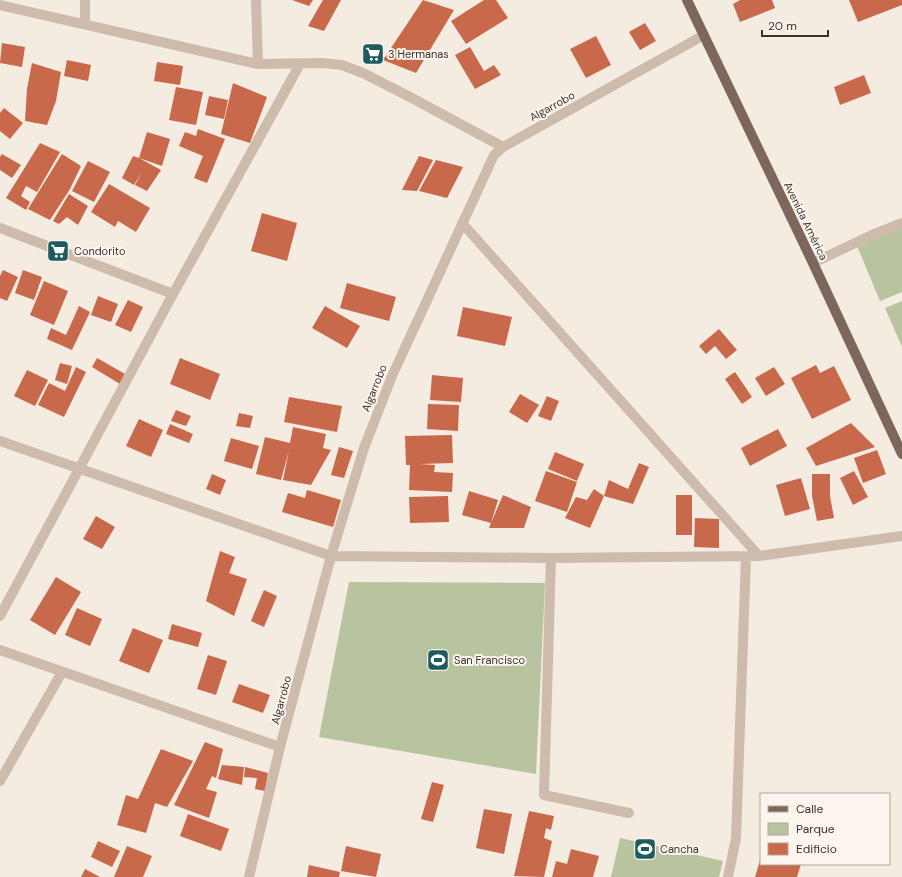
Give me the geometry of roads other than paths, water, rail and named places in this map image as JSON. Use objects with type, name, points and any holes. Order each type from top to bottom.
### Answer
[{"type":"main road","name":"Avenida América","points":[[687,0],[813,263],[902,454]]},
{"type":"street","points":[[85,0],[85,24]]},
{"type":"street","points":[[256,0],[258,64]]},
{"type":"street","points":[[0,5],[258,64],[322,63],[342,65],[363,73],[503,147]]},
{"type":"street","name":"Algarrobo","points":[[248,877],[280,747],[331,556],[364,448],[392,376],[494,155],[503,147],[704,34]]},
{"type":"street","points":[[0,616],[173,294],[300,64]]},
{"type":"street","points":[[462,223],[759,556]]},
{"type":"street","points":[[813,263],[872,235],[902,223]]},
{"type":"street","points":[[0,228],[173,294]]},
{"type":"street","points":[[0,441],[331,556],[551,558],[759,556],[902,536]]},
{"type":"street","points":[[728,877],[736,838],[746,556]]},
{"type":"street","points":[[551,558],[544,795],[629,813]]},
{"type":"street","points":[[0,650],[280,747]]},
{"type":"street","points":[[0,781],[62,672]]},
{"type":"place","name":"3 Hermanas","points":[[373,54]]},
{"type":"place","name":"Condorito","points":[[58,251]]},
{"type":"place","name":"San Francisco","points":[[438,660]]},
{"type":"place","name":"Cancha","points":[[645,849]]}]
